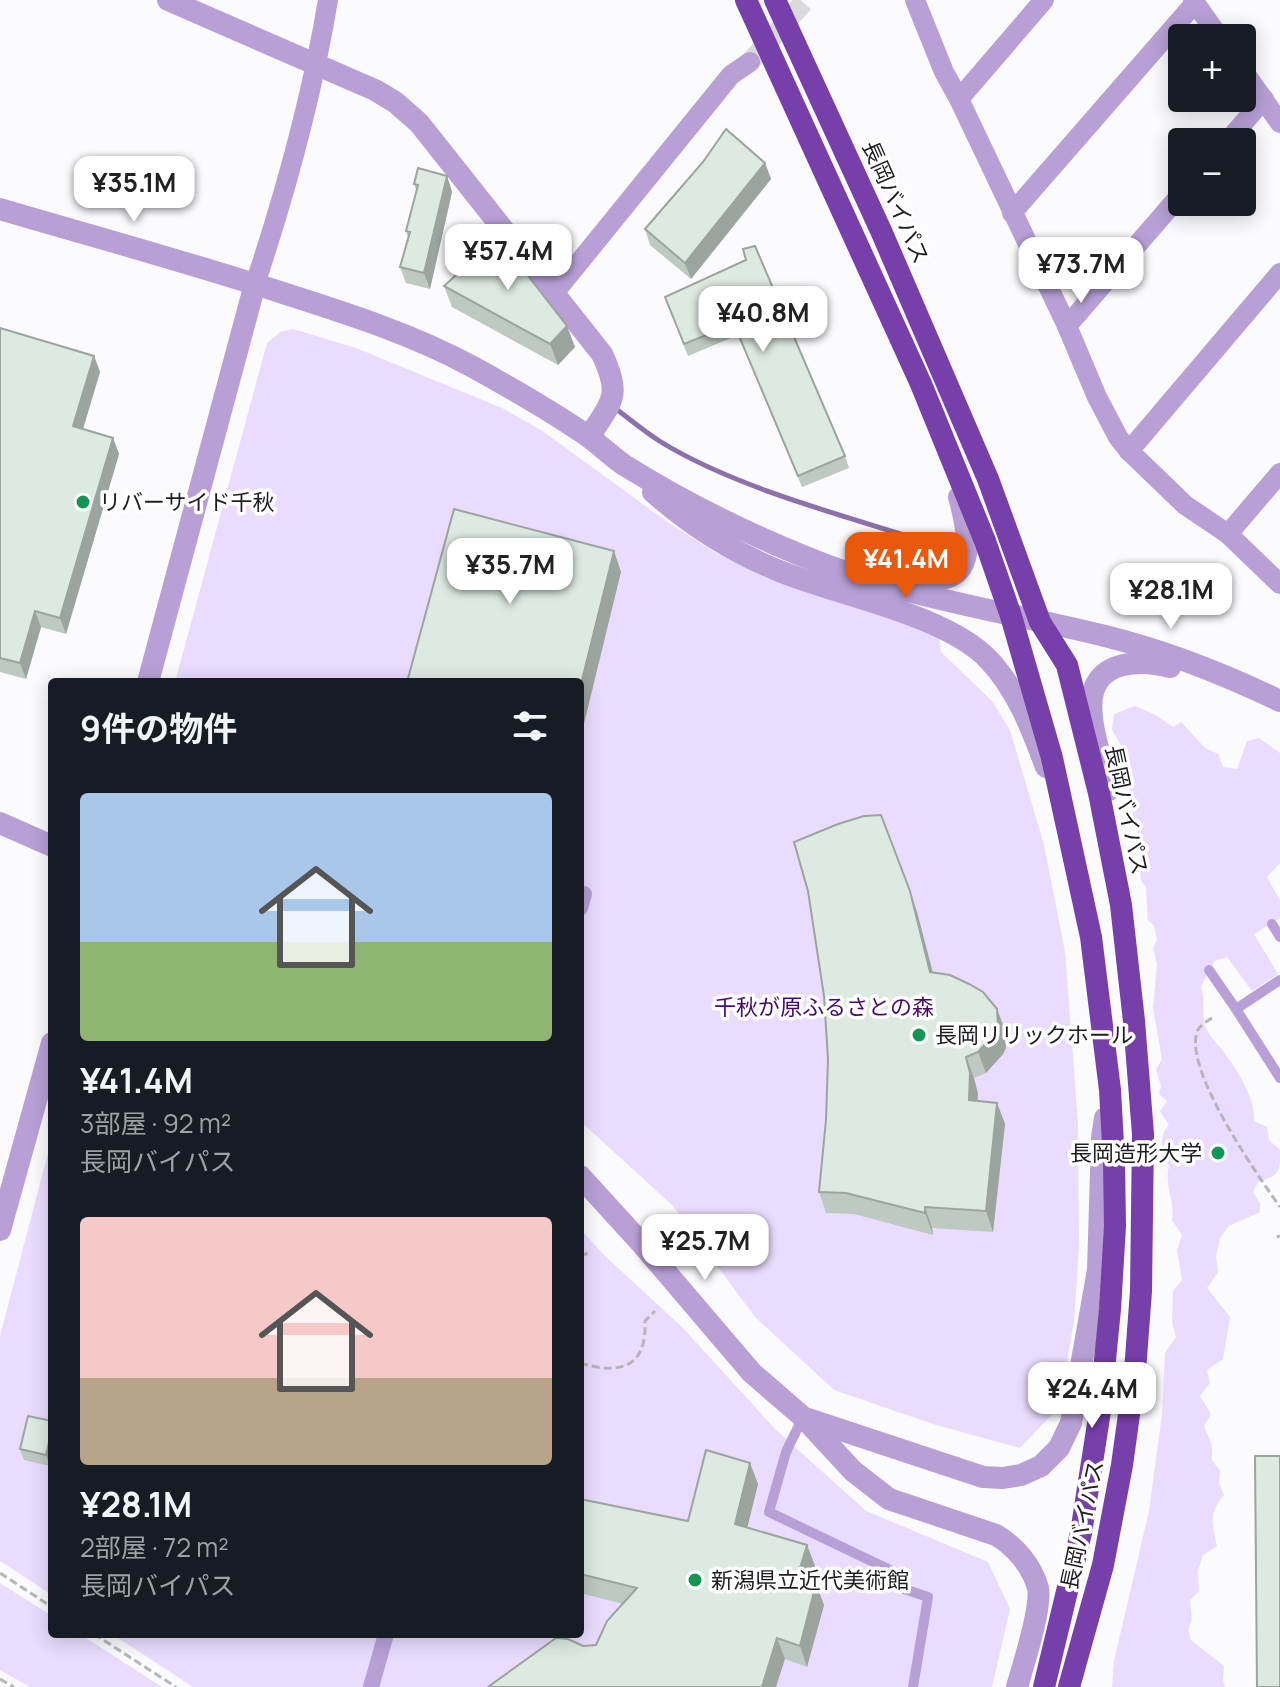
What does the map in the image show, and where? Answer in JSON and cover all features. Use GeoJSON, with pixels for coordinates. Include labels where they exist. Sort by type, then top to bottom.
{"type":"FeatureCollection","features":[{"type":"Feature","properties":{"kind":"highway","name":"長岡バイパス"},"geometry":{"type":"LineString","coordinates":[[746,0],[968,496],[1011,616],[1052,758],[1091,937],[1110,1090],[1115,1226],[1106,1364],[1081,1533],[1044,1687]]}},
{"type":"Feature","properties":{"kind":"highway","name":"長岡バイパス"},"geometry":{"type":"LineString","coordinates":[[775,0],[882,233],[988,479],[1040,622],[1067,665],[1099,793],[1121,905],[1143,1134],[1141,1291],[1135,1371],[1122,1465],[1103,1565],[1069,1687]]}},
{"type":"Feature","properties":{"kind":"street"},"geometry":{"type":"LineString","coordinates":[[168,0],[317,64],[395,102],[419,123],[602,354],[614,387],[611,402],[589,437]]}},
{"type":"Feature","properties":{"kind":"street"},"geometry":{"type":"LineString","coordinates":[[149,678],[317,64],[328,0]]}},
{"type":"Feature","properties":{"kind":"street"},"geometry":{"type":"LineString","coordinates":[[915,0],[944,72],[1118,437],[1185,505],[1228,534],[1280,584]]}},
{"type":"Feature","properties":{"kind":"street"},"geometry":{"type":"LineString","coordinates":[[959,99],[1044,0]]}},
{"type":"Feature","properties":{"kind":"street"},"geometry":{"type":"LineString","coordinates":[[1012,213],[1194,1],[1210,24]]}},
{"type":"Feature","properties":{"kind":"street"},"geometry":{"type":"LineString","coordinates":[[555,292],[731,75],[750,62]]}},
{"type":"Feature","properties":{"kind":"street"},"geometry":{"type":"LineString","coordinates":[[1256,88],[1280,123]]}},
{"type":"Feature","properties":{"kind":"street"},"geometry":{"type":"LineString","coordinates":[[1239,128],[1264,99]]}},
{"type":"Feature","properties":{"kind":"street"},"geometry":{"type":"LineString","coordinates":[[0,209],[255,284],[371,322],[437,350],[473,367],[589,437],[679,516],[776,570],[951,632],[989,659],[1012,688],[1064,813]]}},
{"type":"Feature","properties":{"kind":"street"},"geometry":{"type":"LineString","coordinates":[[1067,326],[1168,209]]}},
{"type":"Feature","properties":{"kind":"street"},"geometry":{"type":"LineString","coordinates":[[1129,451],[1280,273]]}},
{"type":"Feature","properties":{"kind":"street"},"geometry":{"type":"LineString","coordinates":[[679,497],[732,510],[835,553],[898,575],[920,580],[951,578],[962,568],[967,555],[968,537],[940,429]]}},
{"type":"Feature","properties":{"kind":"street"},"geometry":{"type":"LineString","coordinates":[[621,463],[679,497],[802,556],[854,576],[902,591],[1106,636],[1166,654],[1230,678],[1280,704]]}},
{"type":"Feature","properties":{"kind":"street"},"geometry":{"type":"LineString","coordinates":[[1228,534],[1280,473]]}},
{"type":"Feature","properties":{"kind":"street"},"geometry":{"type":"LineString","coordinates":[[1121,905],[1123,860],[1092,710],[1092,694],[1098,683],[1123,664],[1151,662],[1280,704]]}},
{"type":"Feature","properties":{"kind":"street"},"geometry":{"type":"LineString","coordinates":[[0,823],[48,844]]}},
{"type":"Feature","properties":{"kind":"street"},"geometry":{"type":"LineString","coordinates":[[0,1230],[48,1057]]}},
{"type":"Feature","properties":{"kind":"street"},"geometry":{"type":"LineString","coordinates":[[803,1417],[983,1477],[1021,1475],[1041,1466],[1059,1448],[1071,1423],[1098,1270],[1102,1138],[1110,1090]]}},
{"type":"Feature","properties":{"kind":"street"},"geometry":{"type":"LineString","coordinates":[[584,1180],[752,1373],[803,1417],[853,1471],[889,1499],[996,1535],[1010,1543],[1021,1555],[1039,1590],[1017,1687]]}},
{"type":"Feature","properties":{"kind":"street"},"geometry":{"type":"LineString","coordinates":[[371,1687],[385,1638]]}},
{"type":"Feature","properties":{"kind":"lane"},"geometry":{"type":"LineString","coordinates":[[1272,924],[1280,937]]}},
{"type":"Feature","properties":{"kind":"lane"},"geometry":{"type":"LineString","coordinates":[[1209,970],[1280,1078]]}},
{"type":"Feature","properties":{"kind":"lane"},"geometry":{"type":"LineString","coordinates":[[1236,1009],[1280,980]]}},
{"type":"Feature","properties":{"kind":"lane"},"geometry":{"type":"LineString","coordinates":[[803,1417],[786,1452],[769,1512],[890,1570],[904,1589],[928,1597],[913,1687]]}},
{"type":"Feature","properties":{"kind":"path"},"geometry":{"type":"LineString","coordinates":[[1212,1018],[1201,1025],[1196,1033],[1199,1060],[1217,1105],[1280,1207]]}},
{"type":"Feature","properties":{"kind":"path"},"geometry":{"type":"LineString","coordinates":[[584,1255],[591,1252]]}},
{"type":"Feature","properties":{"kind":"path"},"geometry":{"type":"LineString","coordinates":[[584,1364],[614,1370],[634,1360],[646,1340],[645,1321],[655,1311]]}},
{"type":"Feature","properties":{"kind":"path"},"geometry":{"type":"LineString","coordinates":[[0,1573],[48,1604]]}},
{"type":"Feature","properties":{"kind":"path"},"geometry":{"type":"LineString","coordinates":[[100,1638],[176,1687]]}},
{"type":"Feature","properties":{"kind":"path"},"geometry":{"type":"LineString","coordinates":[[0,1679],[14,1687]]}},
{"type":"Feature","properties":{"kind":"green space","name":"千秋が原ふるさとの森"},"geometry":{"type":"Polygon","coordinates":[[[293,329],[356,348],[502,408],[541,430],[669,523],[716,553],[782,582],[939,636],[941,652],[992,701],[1010,730],[1044,845],[1065,952],[1078,1124],[1079,1247],[1074,1321],[1059,1407],[1020,1448],[936,1425],[834,1390],[755,1317],[672,1205],[584,1125],[584,678],[176,678],[267,343],[280,332],[293,329]]]}},
{"type":"Feature","properties":{"kind":"green space"},"geometry":{"type":"Polygon","coordinates":[[[1135,706],[1173,727],[1181,722],[1205,748],[1218,754],[1223,767],[1237,769],[1247,741],[1259,738],[1280,753],[1280,863],[1267,877],[1280,901],[1280,918],[1254,934],[1278,974],[1252,991],[1227,957],[1215,961],[1201,986],[1207,1030],[1244,1084],[1252,1103],[1254,1121],[1267,1127],[1269,1140],[1280,1150],[1277,1172],[1258,1182],[1253,1192],[1260,1204],[1260,1212],[1229,1226],[1220,1238],[1216,1256],[1218,1272],[1207,1288],[1230,1317],[1223,1359],[1207,1370],[1210,1383],[1200,1396],[1211,1414],[1204,1426],[1212,1445],[1212,1460],[1220,1471],[1219,1483],[1224,1495],[1215,1508],[1213,1519],[1217,1546],[1203,1555],[1198,1571],[1199,1591],[1190,1600],[1192,1619],[1188,1630],[1191,1640],[1224,1666],[1225,1687],[1112,1687],[1114,1661],[1149,1511],[1162,1414],[1165,1353],[1176,1337],[1172,1323],[1173,1291],[1182,1280],[1177,1250],[1182,1235],[1172,1220],[1169,1166],[1161,1153],[1163,1133],[1169,1125],[1160,1111],[1167,1101],[1159,1094],[1161,1086],[1156,1070],[1162,1059],[1153,1008],[1157,964],[1153,948],[1157,940],[1154,925],[1148,921],[1146,888],[1141,880],[1143,854],[1131,812],[1127,775],[1130,761],[1112,730],[1114,714],[1135,706]]]}},
{"type":"Feature","properties":{"kind":"green space"},"geometry":{"type":"Polygon","coordinates":[[[48,1153],[48,1592],[0,1561],[0,1336],[48,1153]]]}},
{"type":"Feature","properties":{"kind":"green space"},"geometry":{"type":"Polygon","coordinates":[[[584,1233],[682,1327],[776,1430],[866,1511],[988,1562],[1010,1609],[992,1687],[193,1687],[118,1638],[584,1638],[584,1233]]]}},
{"type":"Feature","properties":{"kind":"green space"},"geometry":{"type":"Polygon","coordinates":[[[0,1583],[48,1613],[48,1638],[86,1638],[162,1687],[30,1687],[0,1670],[0,1583]]]}},
{"type":"Feature","properties":{"kind":"building"},"geometry":{"type":"Polygon","coordinates":[[[726,129],[765,163],[685,263],[645,229],[703,162],[726,129]]]}},
{"type":"Feature","properties":{"kind":"building"},"geometry":{"type":"Polygon","coordinates":[[[418,168],[447,176],[424,273],[400,267],[410,232],[406,231],[418,185],[414,184],[418,168]]]}},
{"type":"Feature","properties":{"kind":"building"},"geometry":{"type":"Polygon","coordinates":[[[498,237],[567,326],[550,344],[444,286],[498,237]]]}},
{"type":"Feature","properties":{"kind":"building"},"geometry":{"type":"Polygon","coordinates":[[[755,246],[845,456],[798,476],[734,324],[684,344],[665,297],[746,260],[743,249],[755,246]]]}},
{"type":"Feature","properties":{"kind":"building"},"geometry":{"type":"Polygon","coordinates":[[[0,328],[94,356],[73,426],[113,438],[60,618],[35,611],[20,663],[0,658],[0,328]]]}},
{"type":"Feature","properties":{"kind":"building"},"geometry":{"type":"Polygon","coordinates":[[[454,509],[614,551],[582,678],[408,678],[454,509]]]}},
{"type":"Feature","properties":{"kind":"building","name":"長岡リリックホール"},"geometry":{"type":"Polygon","coordinates":[[[881,815],[910,891],[930,972],[950,975],[969,984],[983,992],[997,1009],[998,1026],[995,1033],[978,1052],[966,1057],[970,1073],[969,1100],[997,1103],[986,1211],[925,1207],[925,1213],[846,1193],[819,1192],[828,1059],[824,996],[808,891],[794,842],[838,824],[864,816],[881,815]]]}},
{"type":"Feature","properties":{"kind":"building"},"geometry":{"type":"Polygon","coordinates":[[[28,1416],[48,1420],[46,1455],[20,1449],[28,1416]]]}},
{"type":"Feature","properties":{"kind":"building","name":"新潟県立近代美術館"},"geometry":{"type":"Polygon","coordinates":[[[706,1450],[750,1463],[735,1524],[807,1545],[797,1578],[816,1584],[800,1646],[777,1638],[762,1687],[488,1687],[556,1638],[568,1639],[583,1646],[596,1645],[607,1621],[637,1588],[584,1575],[584,1500],[688,1521],[706,1450]]]}},
{"type":"Feature","properties":{"kind":"building"},"geometry":{"type":"Polygon","coordinates":[[[1255,1456],[1280,1456],[1280,1687],[1257,1687],[1255,1456]]]}},
{"type":"Feature","properties":{"kind":"waterway"},"geometry":{"type":"LineString","coordinates":[[616,409],[661,442],[723,473],[792,500],[930,543]]}},
{"type":"Feature","properties":{"kind":"tunnel"},"geometry":{"type":"LineString","coordinates":[[750,62],[806,0]]}},
{"type":"Feature","properties":{"kind":"place","name":"リバーサイド千秋"},"geometry":{"type":"Point","coordinates":[83,502]}},
{"type":"Feature","properties":{"kind":"place","name":"長岡リリックホール"},"geometry":{"type":"Point","coordinates":[919,1035]}},
{"type":"Feature","properties":{"kind":"place","name":"長岡造形大学"},"geometry":{"type":"Point","coordinates":[1218,1153]}},
{"type":"Feature","properties":{"kind":"place","name":"新潟県立近代美術館"},"geometry":{"type":"Point","coordinates":[695,1580]}}]}
